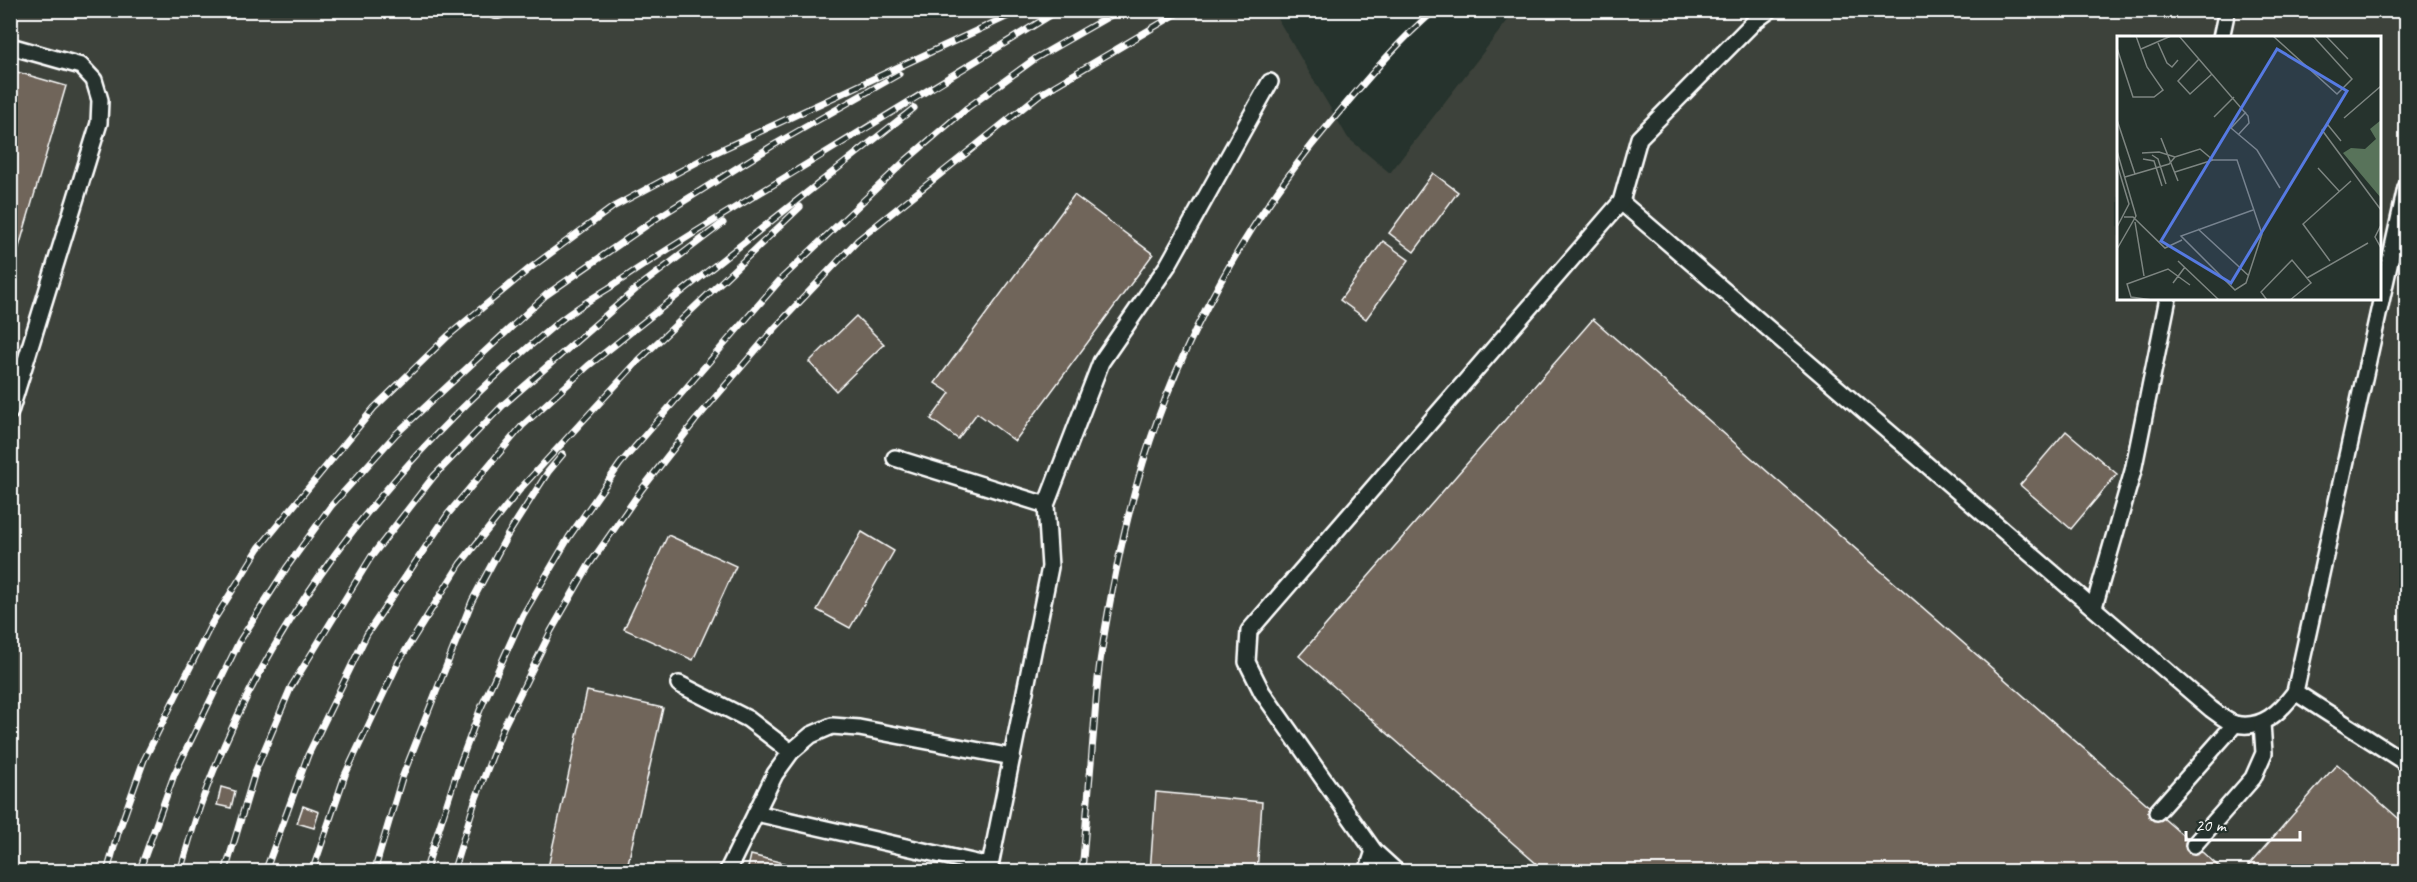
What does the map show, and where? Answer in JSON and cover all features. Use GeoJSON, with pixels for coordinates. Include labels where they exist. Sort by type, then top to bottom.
{"type":"FeatureCollection","features":[{"type":"Feature","properties":{"kind":"lane"},"geometry":{"type":"LineString","coordinates":[[1397,872],[1374,851],[1262,692],[1247,662],[1249,631],[1621,202],[1639,138],[1755,21],[1770,10]]}},
{"type":"Feature","properties":{"kind":"lane"},"geometry":{"type":"LineString","coordinates":[[2221,36],[2227,10]]}},
{"type":"Feature","properties":{"kind":"lane"},"geometry":{"type":"LineString","coordinates":[[10,46],[81,66],[94,80],[100,100],[99,123],[10,412]]}},
{"type":"Feature","properties":{"kind":"lane"},"geometry":{"type":"LineString","coordinates":[[756,813],[990,866],[1050,567],[1046,505],[1101,362],[1168,265],[1270,82]]}},
{"type":"Feature","properties":{"kind":"lane"},"geometry":{"type":"LineString","coordinates":[[1621,202],[2211,710],[2235,724],[2262,723],[2280,711],[2295,692],[2406,188]]}},
{"type":"Feature","properties":{"kind":"lane"},"geometry":{"type":"LineString","coordinates":[[2094,607],[2133,471],[2168,300]]}},
{"type":"Feature","properties":{"kind":"lane"},"geometry":{"type":"LineString","coordinates":[[895,458],[1046,505]]}},
{"type":"Feature","properties":{"kind":"lane"},"geometry":{"type":"LineString","coordinates":[[679,684],[748,719],[791,752]]}},
{"type":"Feature","properties":{"kind":"lane"},"geometry":{"type":"LineString","coordinates":[[2295,692],[2406,762]]}},
{"type":"Feature","properties":{"kind":"lane"},"geometry":{"type":"LineString","coordinates":[[2194,845],[2253,778],[2264,753],[2262,723]]}},
{"type":"Feature","properties":{"kind":"lane"},"geometry":{"type":"LineString","coordinates":[[2157,812],[2235,724]]}},
{"type":"Feature","properties":{"kind":"lane"},"geometry":{"type":"LineString","coordinates":[[728,872],[775,774],[791,752],[810,735],[832,726],[859,728],[1012,757]]}},
{"type":"Feature","properties":{"kind":"lane"},"geometry":{"type":"LineString","coordinates":[[1367,872],[1374,851]]}},
{"type":"Feature","properties":{"kind":"shaded area"},"geometry":{"type":"Polygon","coordinates":[[[10,11],[1273,11],[1348,138],[1390,173],[1515,11],[2406,11],[2406,871],[11,871],[10,11]]]}},
{"type":"Feature","properties":{"kind":"building"},"geometry":{"type":"Polygon","coordinates":[[[10,70],[66,86],[10,278],[10,70]]]}},
{"type":"Feature","properties":{"kind":"building"},"geometry":{"type":"Polygon","coordinates":[[[1433,173],[1458,192],[1414,252],[1389,233],[1433,173]]]}},
{"type":"Feature","properties":{"kind":"building"},"geometry":{"type":"Polygon","coordinates":[[[1074,195],[1153,254],[1015,441],[977,413],[958,439],[931,419],[950,393],[935,383],[1074,195]]]}},
{"type":"Feature","properties":{"kind":"building"},"geometry":{"type":"Polygon","coordinates":[[[1383,241],[1409,260],[1366,319],[1340,300],[1383,241]]]}},
{"type":"Feature","properties":{"kind":"building"},"geometry":{"type":"Polygon","coordinates":[[[856,316],[884,344],[836,391],[809,362],[856,316]]]}},
{"type":"Feature","properties":{"kind":"building"},"geometry":{"type":"Polygon","coordinates":[[[1593,319],[2225,872],[1546,872],[1299,656],[1593,319]]]}},
{"type":"Feature","properties":{"kind":"building"},"geometry":{"type":"Polygon","coordinates":[[[2066,431],[2117,474],[2071,529],[2020,485],[2066,431]]]}},
{"type":"Feature","properties":{"kind":"building"},"geometry":{"type":"Polygon","coordinates":[[[862,532],[894,551],[850,628],[817,610],[862,532]]]}},
{"type":"Feature","properties":{"kind":"building"},"geometry":{"type":"Polygon","coordinates":[[[668,535],[736,566],[693,660],[624,629],[668,535]]]}},
{"type":"Feature","properties":{"kind":"building"},"geometry":{"type":"Polygon","coordinates":[[[587,691],[663,708],[626,872],[547,872],[587,691]]]}},
{"type":"Feature","properties":{"kind":"building"},"geometry":{"type":"Polygon","coordinates":[[[2337,764],[2406,825],[2406,872],[2243,872],[2337,764]]]}},
{"type":"Feature","properties":{"kind":"building"},"geometry":{"type":"Polygon","coordinates":[[[221,787],[235,791],[231,808],[217,805],[221,787]]]}},
{"type":"Feature","properties":{"kind":"building"},"geometry":{"type":"Polygon","coordinates":[[[1156,792],[1262,802],[1257,872],[1150,872],[1156,792]]]}},
{"type":"Feature","properties":{"kind":"building"},"geometry":{"type":"Polygon","coordinates":[[[303,806],[319,812],[314,828],[297,823],[303,806]]]}},
{"type":"Feature","properties":{"kind":"building"},"geometry":{"type":"Polygon","coordinates":[[[751,855],[821,872],[747,872],[751,855]]]}},
{"type":"Feature","properties":{"kind":"railway"},"geometry":{"type":"LineString","coordinates":[[107,872],[144,760],[212,623],[259,548],[374,408],[448,336],[529,269],[613,207],[714,153],[1021,10]]}},
{"type":"Feature","properties":{"kind":"railway"},"geometry":{"type":"LineString","coordinates":[[180,872],[205,793],[234,724],[268,658],[306,595],[349,535],[396,478],[500,372],[582,305],[710,223],[1059,10]]}},
{"type":"Feature","properties":{"kind":"railway"},"geometry":{"type":"LineString","coordinates":[[425,872],[459,766],[480,710],[523,615],[569,537],[620,464],[781,279],[904,162],[967,108],[1036,58],[1120,10]]}},
{"type":"Feature","properties":{"kind":"railway"},"geometry":{"type":"LineString","coordinates":[[453,872],[475,801],[503,728],[551,631],[589,565],[642,489],[695,421],[774,329],[858,240],[1039,95],[1183,10]]}},
{"type":"Feature","properties":{"kind":"railway"},"geometry":{"type":"LineString","coordinates":[[1082,872],[1098,673],[1114,582],[1143,463],[1177,371],[1220,283],[1271,200],[1367,79],[1435,10]]}},
{"type":"Feature","properties":{"kind":"railway"},"geometry":{"type":"LineString","coordinates":[[139,872],[174,775],[239,642],[287,567],[331,506],[396,434],[546,295],[657,218],[772,146],[899,74]]}},
{"type":"Feature","properties":{"kind":"railway"},"geometry":{"type":"LineString","coordinates":[[265,872],[308,755],[367,634],[448,514],[522,426],[588,366],[914,108]]}},
{"type":"Feature","properties":{"kind":"railway"},"geometry":{"type":"LineString","coordinates":[[312,872],[345,775],[399,661],[460,564],[521,488],[639,360],[800,207]]}},
{"type":"Feature","properties":{"kind":"railway"},"geometry":{"type":"LineString","coordinates":[[225,872],[255,772],[291,687],[371,557],[434,476],[503,405],[636,289],[723,223]]}},
{"type":"Feature","properties":{"kind":"railway"},"geometry":{"type":"LineString","coordinates":[[374,872],[402,778],[472,601],[507,536],[548,472],[563,454]]}}]}
